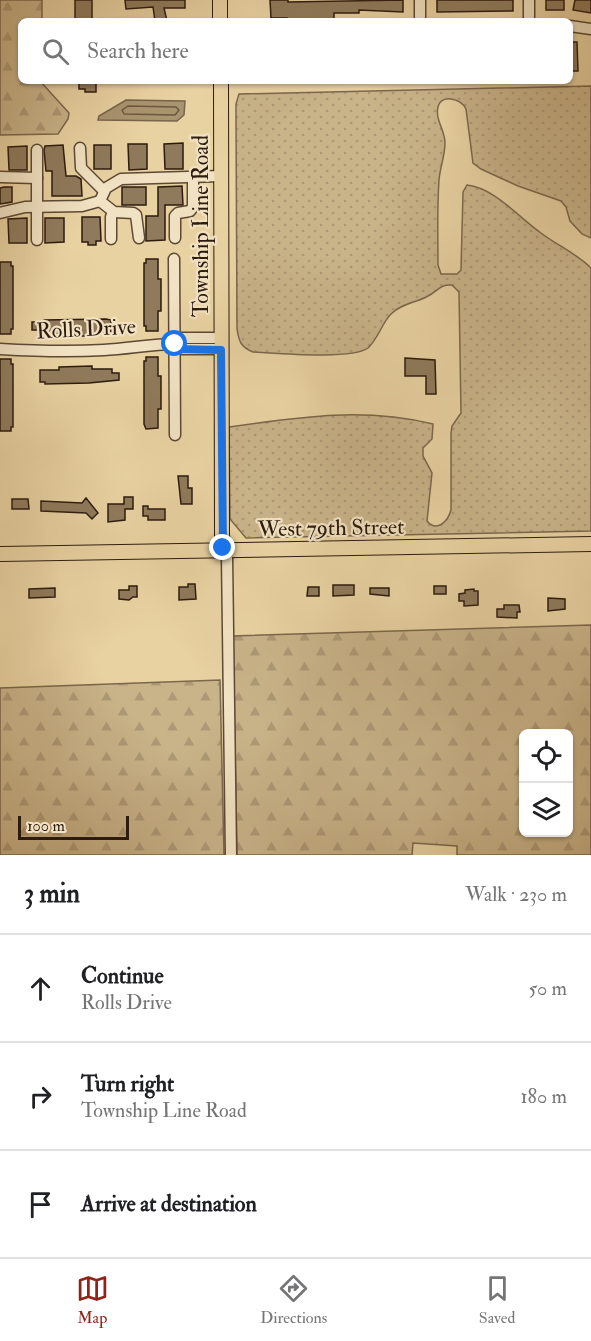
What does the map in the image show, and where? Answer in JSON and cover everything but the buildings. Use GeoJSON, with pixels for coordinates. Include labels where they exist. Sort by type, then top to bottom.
{"type":"FeatureCollection","features":[{"type":"Feature","properties":{"kind":"main road"},"geometry":{"type":"LineString","coordinates":[[220,0],[220,18]]}},
{"type":"Feature","properties":{"kind":"main road","name":"Township Line Road"},"geometry":{"type":"LineString","coordinates":[[220,84],[222,544],[224,550]]}},
{"type":"Feature","properties":{"kind":"main road","name":"West 79th Street"},"geometry":{"type":"LineString","coordinates":[[0,554],[591,544]]}},
{"type":"Feature","properties":{"kind":"street"},"geometry":{"type":"LineString","coordinates":[[420,0],[420,18]]}},
{"type":"Feature","properties":{"kind":"street"},"geometry":{"type":"LineString","coordinates":[[529,0],[529,18]]}},
{"type":"Feature","properties":{"kind":"street"},"geometry":{"type":"LineString","coordinates":[[573,26],[591,29]]}},
{"type":"Feature","properties":{"kind":"street"},"geometry":{"type":"LineString","coordinates":[[80,148],[81,168],[113,212],[111,239]]}},
{"type":"Feature","properties":{"kind":"street"},"geometry":{"type":"LineString","coordinates":[[37,150],[37,240]]}},
{"type":"Feature","properties":{"kind":"street"},"geometry":{"type":"LineString","coordinates":[[0,213],[25,207],[82,206],[102,196],[112,182],[121,178],[221,176]]}},
{"type":"Feature","properties":{"kind":"street"},"geometry":{"type":"LineString","coordinates":[[0,177],[37,178]]}},
{"type":"Feature","properties":{"kind":"street"},"geometry":{"type":"LineString","coordinates":[[175,238],[175,216],[193,209],[193,177]]}},
{"type":"Feature","properties":{"kind":"street"},"geometry":{"type":"LineString","coordinates":[[113,212],[136,215],[139,238]]}},
{"type":"Feature","properties":{"kind":"street"},"geometry":{"type":"LineString","coordinates":[[174,259],[175,435]]}},
{"type":"Feature","properties":{"kind":"street","name":"Rolls Drive"},"geometry":{"type":"LineString","coordinates":[[0,349],[106,350],[152,344],[221,344]]}},
{"type":"Feature","properties":{"kind":"street"},"geometry":{"type":"LineString","coordinates":[[224,550],[227,556],[231,855]]}},
{"type":"Feature","properties":{"kind":"green space"},"geometry":{"type":"Polygon","coordinates":[[[0,0],[42,0],[42,18],[18,18],[18,84],[43,84],[69,113],[68,119],[58,134],[0,135],[0,0]]]}},
{"type":"Feature","properties":{"kind":"green space"},"geometry":{"type":"Polygon","coordinates":[[[591,86],[591,238],[582,234],[570,221],[566,207],[561,201],[518,186],[473,163],[466,109],[460,102],[451,99],[443,100],[437,112],[445,143],[438,201],[438,265],[441,274],[457,274],[461,270],[463,192],[467,185],[477,187],[497,197],[541,233],[591,268],[591,531],[246,538],[230,519],[229,427],[331,415],[381,416],[433,424],[432,439],[423,448],[423,456],[432,473],[427,521],[438,526],[445,521],[451,510],[451,433],[452,426],[461,413],[459,292],[452,285],[442,287],[395,310],[368,348],[359,352],[313,355],[253,352],[241,343],[237,329],[236,104],[239,94],[591,86]]]}},
{"type":"Feature","properties":{"kind":"green space"},"geometry":{"type":"Polygon","coordinates":[[[591,625],[591,855],[457,855],[457,846],[413,843],[412,855],[237,855],[233,636],[591,625]]]}},
{"type":"Feature","properties":{"kind":"green space"},"geometry":{"type":"Polygon","coordinates":[[[220,680],[224,855],[0,855],[0,688],[220,680]]]}},
{"type":"Feature","properties":{"kind":"water"},"geometry":{"type":"Polygon","coordinates":[[[126,100],[185,101],[184,115],[177,121],[98,120],[99,116],[126,100]]]}},
{"type":"Feature","properties":{"kind":"route"},"geometry":{"type":"LineString","coordinates":[[175,344],[175,349],[221,350],[223,548]]}}]}
